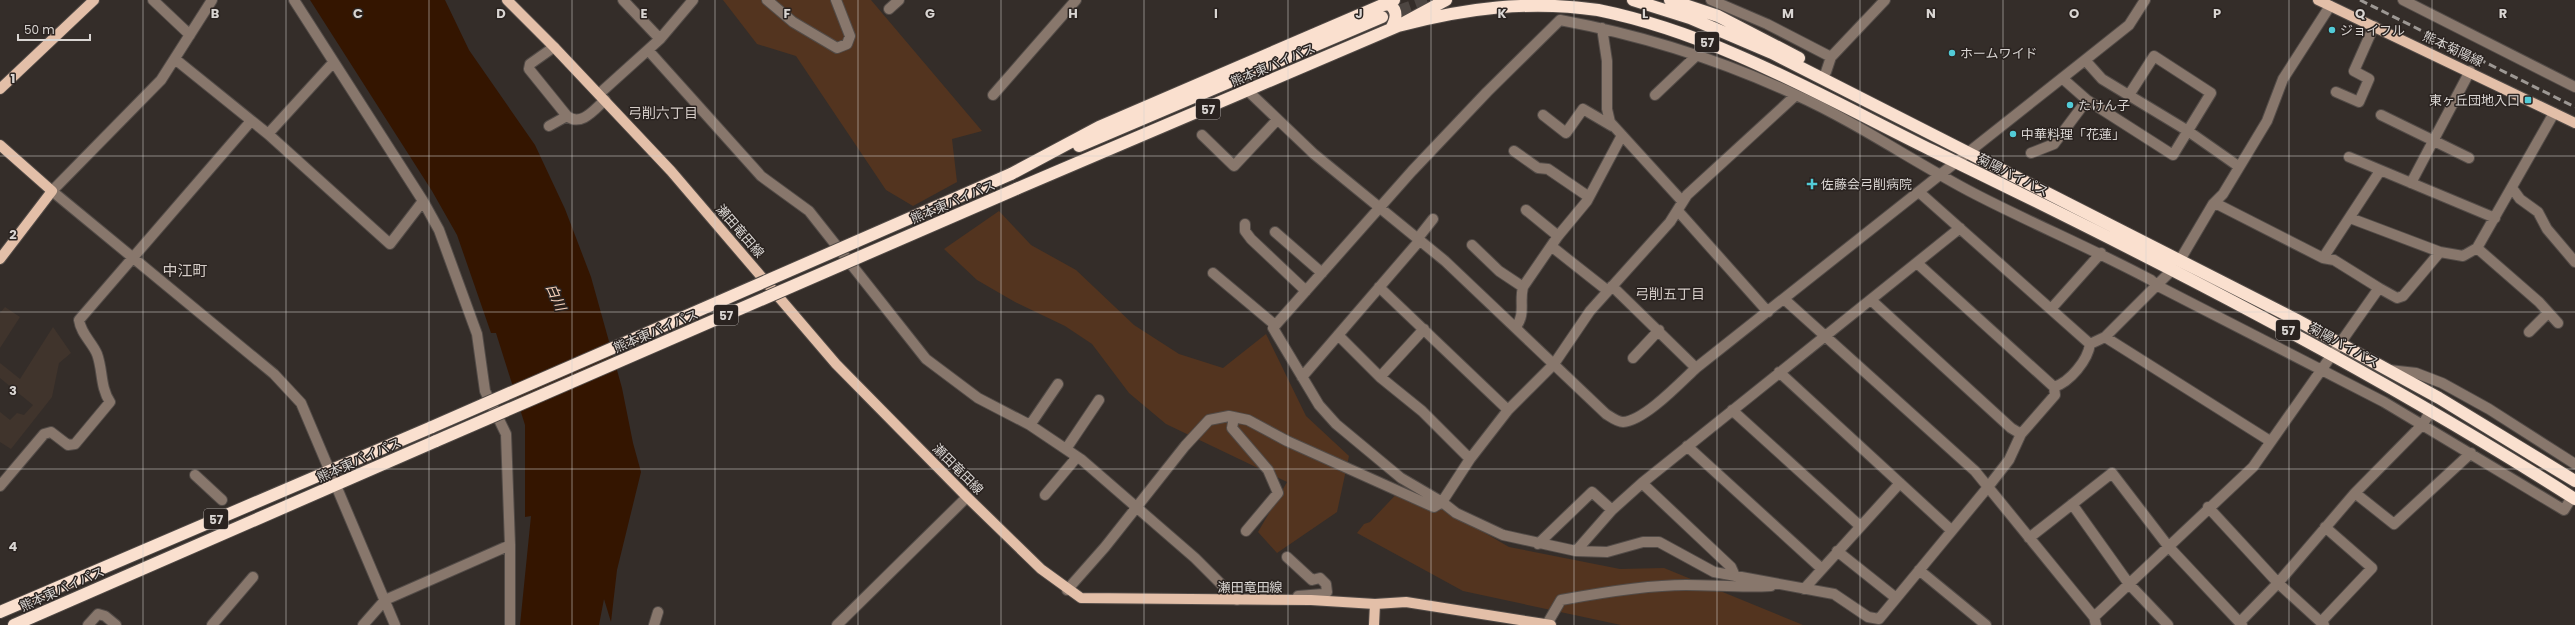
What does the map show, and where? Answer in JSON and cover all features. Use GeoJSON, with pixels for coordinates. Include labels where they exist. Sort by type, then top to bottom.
{"type":"FeatureCollection","features":[{"type":"Feature","properties":{"kind":"highway","name":"熊本東バイパス"},"geometry":{"type":"LineString","coordinates":[[0,612],[432,427],[1011,174],[1099,127],[1383,11],[1394,0]]}},
{"type":"Feature","properties":{"kind":"highway"},"geometry":{"type":"LineString","coordinates":[[1395,28],[1446,0]]}},
{"type":"Feature","properties":{"kind":"highway"},"geometry":{"type":"LineString","coordinates":[[1479,0],[1495,6]]}},
{"type":"Feature","properties":{"kind":"highway","name":"菊陽バイパス"},"geometry":{"type":"LineString","coordinates":[[1633,0],[1663,8],[1740,39],[1903,120],[2341,344],[2481,422],[2575,481]]}},
{"type":"Feature","properties":{"kind":"highway"},"geometry":{"type":"LineString","coordinates":[[1670,0],[1718,16],[1826,72],[1903,120]]}},
{"type":"Feature","properties":{"kind":"highway","name":"菊陽バイパス"},"geometry":{"type":"LineString","coordinates":[[1395,28],[1452,13],[1530,2],[1596,10],[1681,32],[1731,52],[1958,163],[2334,356],[2431,410],[2574,498]]}},
{"type":"Feature","properties":{"kind":"highway"},"geometry":{"type":"LineString","coordinates":[[1383,11],[1389,4],[1393,7],[1396,14],[1395,28]]}},
{"type":"Feature","properties":{"kind":"highway","name":"熊本東バイパス"},"geometry":{"type":"LineString","coordinates":[[14,625],[192,546],[338,486],[436,441],[1016,189],[1395,28]]}},
{"type":"Feature","properties":{"kind":"main road"},"geometry":{"type":"LineString","coordinates":[[0,89],[94,0]]}},
{"type":"Feature","properties":{"kind":"main road","name":"瀬田竜田線"},"geometry":{"type":"LineString","coordinates":[[507,0],[602,97],[671,171],[836,364],[967,498],[1041,569],[1066,590],[1081,598],[1311,600],[1375,604],[1406,602],[1549,624]]}},
{"type":"Feature","properties":{"kind":"main road","name":"熊本菊陽線"},"geometry":{"type":"LineString","coordinates":[[2318,0],[2470,71],[2575,123]]}},
{"type":"Feature","properties":{"kind":"main road"},"geometry":{"type":"LineString","coordinates":[[0,145],[52,191],[0,260]]}},
{"type":"Feature","properties":{"kind":"main road"},"geometry":{"type":"LineString","coordinates":[[1374,625],[1375,604]]}},
{"type":"Feature","properties":{"kind":"street"},"geometry":{"type":"LineString","coordinates":[[153,0],[190,35]]}},
{"type":"Feature","properties":{"kind":"street"},"geometry":{"type":"LineString","coordinates":[[212,0],[161,80],[52,191],[131,258],[274,374],[301,403],[338,486],[395,625]]}},
{"type":"Feature","properties":{"kind":"street"},"geometry":{"type":"LineString","coordinates":[[294,0],[423,201],[439,230],[477,334],[485,390],[506,434],[510,545],[510,625]]}},
{"type":"Feature","properties":{"kind":"street"},"geometry":{"type":"LineString","coordinates":[[623,0],[660,39]]}},
{"type":"Feature","properties":{"kind":"street"},"geometry":{"type":"LineString","coordinates":[[554,47],[530,64],[528,69],[567,116],[574,120],[580,120],[660,39],[693,0]]}},
{"type":"Feature","properties":{"kind":"street"},"geometry":{"type":"LineString","coordinates":[[767,0],[793,22],[837,48],[847,44],[850,36],[836,0]]}},
{"type":"Feature","properties":{"kind":"street"},"geometry":{"type":"LineString","coordinates":[[890,9],[899,0]]}},
{"type":"Feature","properties":{"kind":"street"},"geometry":{"type":"LineString","coordinates":[[994,94],[1076,0]]}},
{"type":"Feature","properties":{"kind":"street"},"geometry":{"type":"LineString","coordinates":[[1711,0],[1767,24],[1831,57]]}},
{"type":"Feature","properties":{"kind":"street"},"geometry":{"type":"LineString","coordinates":[[1826,72],[1831,57],[1885,0]]}},
{"type":"Feature","properties":{"kind":"street"},"geometry":{"type":"LineString","coordinates":[[1248,91],[1277,120],[1380,209],[1419,239],[1516,327],[1606,414],[1622,422],[1631,420],[1645,412],[1696,368],[1919,192],[1943,175],[2086,60],[2129,25],[2145,0]]}},
{"type":"Feature","properties":{"kind":"street"},"geometry":{"type":"LineString","coordinates":[[2403,0],[2575,87]]}},
{"type":"Feature","properties":{"kind":"street"},"geometry":{"type":"LineString","coordinates":[[2090,344],[2105,337],[2158,286],[2179,261],[2215,203],[2223,194],[2238,166],[2267,121],[2283,79],[2330,6]]}},
{"type":"Feature","properties":{"kind":"street"},"geometry":{"type":"LineString","coordinates":[[1917,263],[2054,387],[2054,395],[2021,434],[2009,460],[1988,487],[1879,619],[1868,617],[1834,594],[1714,572],[1660,542],[1643,542],[1607,552],[1576,551],[1538,544],[1503,535],[1456,513],[1442,502],[1401,478],[1336,424],[1318,405],[1273,328],[1487,92],[1560,20],[1631,34],[1696,56],[1796,95],[1975,194],[2101,253],[2151,280],[2158,286],[2322,369],[2423,424],[2564,510],[2574,498]]}},
{"type":"Feature","properties":{"kind":"street"},"geometry":{"type":"LineString","coordinates":[[2336,92],[2359,102],[2369,79],[2354,71],[2374,26]]}},
{"type":"Feature","properties":{"kind":"street"},"geometry":{"type":"LineString","coordinates":[[1602,28],[1607,61],[1607,109],[1612,126]]}},
{"type":"Feature","properties":{"kind":"street"},"geometry":{"type":"LineString","coordinates":[[648,50],[761,176],[809,211],[926,359],[978,398],[1030,425],[1077,457],[1195,558],[1236,599]]}},
{"type":"Feature","properties":{"kind":"street"},"geometry":{"type":"LineString","coordinates":[[1655,94],[1696,56]]}},
{"type":"Feature","properties":{"kind":"street"},"geometry":{"type":"LineString","coordinates":[[2062,78],[2087,100],[2173,155],[2211,93],[2154,56],[2129,96]]}},
{"type":"Feature","properties":{"kind":"street"},"geometry":{"type":"LineString","coordinates":[[175,59],[268,134],[390,244],[423,201]]}},
{"type":"Feature","properties":{"kind":"street"},"geometry":{"type":"LineString","coordinates":[[2086,60],[2102,79],[2188,131],[2238,166]]}},
{"type":"Feature","properties":{"kind":"street"},"geometry":{"type":"LineString","coordinates":[[268,134],[330,66]]}},
{"type":"Feature","properties":{"kind":"street"},"geometry":{"type":"LineString","coordinates":[[2411,183],[2470,71]]}},
{"type":"Feature","properties":{"kind":"street"},"geometry":{"type":"LineString","coordinates":[[1066,590],[1138,508],[1185,446],[1209,420],[1229,416],[1248,420],[1287,440],[1434,507],[1442,502],[1470,459],[1508,410],[1554,364],[1590,311],[1662,233],[1695,186],[1796,95]]}},
{"type":"Feature","properties":{"kind":"street"},"geometry":{"type":"LineString","coordinates":[[2031,153],[2054,144],[2087,100]]}},
{"type":"Feature","properties":{"kind":"street"},"geometry":{"type":"LineString","coordinates":[[1543,115],[1566,133],[1584,109],[1612,126],[1768,312]]}},
{"type":"Feature","properties":{"kind":"street"},"geometry":{"type":"LineString","coordinates":[[2350,218],[2440,252],[2463,256],[2477,248],[2554,113]]}},
{"type":"Feature","properties":{"kind":"street"},"geometry":{"type":"LineString","coordinates":[[2381,115],[2469,158]]}},
{"type":"Feature","properties":{"kind":"street"},"geometry":{"type":"LineString","coordinates":[[549,126],[567,116]]}},
{"type":"Feature","properties":{"kind":"street"},"geometry":{"type":"LineString","coordinates":[[1202,135],[1234,166],[1277,120]]}},
{"type":"Feature","properties":{"kind":"street"},"geometry":{"type":"LineString","coordinates":[[0,486],[44,434],[51,432],[68,445],[76,444],[110,402],[103,392],[97,354],[80,328],[78,320],[250,121]]}},
{"type":"Feature","properties":{"kind":"street"},"geometry":{"type":"LineString","coordinates":[[1516,327],[1522,316],[1521,295],[1523,287],[1558,236],[1589,196],[1622,137]]}},
{"type":"Feature","properties":{"kind":"street"},"geometry":{"type":"LineString","coordinates":[[1514,151],[1538,168],[1548,169],[1589,196]]}},
{"type":"Feature","properties":{"kind":"street"},"geometry":{"type":"LineString","coordinates":[[2348,157],[2494,218]]}},
{"type":"Feature","properties":{"kind":"street"},"geometry":{"type":"LineString","coordinates":[[2323,258],[2380,171]]}},
{"type":"Feature","properties":{"kind":"street"},"geometry":{"type":"LineString","coordinates":[[2512,188],[2520,199],[2538,212],[2547,229],[2575,262]]}},
{"type":"Feature","properties":{"kind":"street"},"geometry":{"type":"LineString","coordinates":[[1919,192],[2090,344]]}},
{"type":"Feature","properties":{"kind":"street"},"geometry":{"type":"LineString","coordinates":[[2215,203],[2323,258],[2334,260],[2397,298],[2403,296],[2440,252]]}},
{"type":"Feature","properties":{"kind":"street"},"geometry":{"type":"LineString","coordinates":[[1526,210],[1558,236]]}},
{"type":"Feature","properties":{"kind":"street"},"geometry":{"type":"LineString","coordinates":[[1302,377],[1419,239],[1433,219]]}},
{"type":"Feature","properties":{"kind":"street"},"geometry":{"type":"LineString","coordinates":[[1245,224],[1245,231],[1251,239],[1306,290]]}},
{"type":"Feature","properties":{"kind":"street"},"geometry":{"type":"LineString","coordinates":[[1576,551],[1612,510],[1642,483],[1779,372],[1825,338],[1960,228]]}},
{"type":"Feature","properties":{"kind":"street"},"geometry":{"type":"LineString","coordinates":[[1275,232],[1322,273]]}},
{"type":"Feature","properties":{"kind":"street"},"geometry":{"type":"LineString","coordinates":[[1472,245],[1499,271],[1523,287]]}},
{"type":"Feature","properties":{"kind":"street"},"geometry":{"type":"LineString","coordinates":[[1551,246],[1610,288],[1659,330],[1696,368]]}},
{"type":"Feature","properties":{"kind":"street"},"geometry":{"type":"LineString","coordinates":[[2477,248],[2539,302],[2558,323]]}},
{"type":"Feature","properties":{"kind":"street"},"geometry":{"type":"LineString","coordinates":[[2051,309],[2101,253]]}},
{"type":"Feature","properties":{"kind":"street"},"geometry":{"type":"LineString","coordinates":[[1213,273],[1275,325]]}},
{"type":"Feature","properties":{"kind":"street"},"geometry":{"type":"LineString","coordinates":[[1379,287],[1508,410]]}},
{"type":"Feature","properties":{"kind":"street"},"geometry":{"type":"LineString","coordinates":[[1784,300],[1975,471],[2095,621],[2129,584],[2208,507],[2253,467],[2270,441],[2298,406],[2322,369],[2334,356],[2379,288]]}},
{"type":"Feature","properties":{"kind":"street"},"geometry":{"type":"LineString","coordinates":[[1871,300],[2010,428],[2021,434]]}},
{"type":"Feature","properties":{"kind":"street"},"geometry":{"type":"LineString","coordinates":[[2529,332],[2548,313]]}},
{"type":"Feature","properties":{"kind":"street"},"geometry":{"type":"LineString","coordinates":[[1380,377],[1424,329]]}},
{"type":"Feature","properties":{"kind":"street"},"geometry":{"type":"LineString","coordinates":[[1633,358],[1659,330]]}},
{"type":"Feature","properties":{"kind":"street"},"geometry":{"type":"LineString","coordinates":[[1338,335],[1380,377],[1422,411],[1470,459]]}},
{"type":"Feature","properties":{"kind":"street"},"geometry":{"type":"LineString","coordinates":[[2105,337],[2270,441]]}},
{"type":"Feature","properties":{"kind":"street"},"geometry":{"type":"LineString","coordinates":[[2054,387],[2063,385],[2089,354],[2090,344]]}},
{"type":"Feature","properties":{"kind":"street"},"geometry":{"type":"LineString","coordinates":[[2389,370],[2430,377],[2489,409],[2575,464]]}},
{"type":"Feature","properties":{"kind":"street"},"geometry":{"type":"LineString","coordinates":[[1779,372],[1951,530]]}},
{"type":"Feature","properties":{"kind":"street"},"geometry":{"type":"LineString","coordinates":[[1030,425],[1058,384]]}},
{"type":"Feature","properties":{"kind":"street"},"geometry":{"type":"LineString","coordinates":[[1066,449],[1099,400]]}},
{"type":"Feature","properties":{"kind":"street"},"geometry":{"type":"LineString","coordinates":[[2481,422],[2489,409]]}},
{"type":"Feature","properties":{"kind":"street"},"geometry":{"type":"LineString","coordinates":[[1732,410],[1860,526]]}},
{"type":"Feature","properties":{"kind":"street"},"geometry":{"type":"LineString","coordinates":[[2029,538],[2112,473],[2168,546],[2241,624],[2355,494],[2423,424],[2431,410]]}},
{"type":"Feature","properties":{"kind":"street"},"geometry":{"type":"LineString","coordinates":[[1234,417],[1232,428],[1268,470],[1278,493],[1246,531]]}},
{"type":"Feature","properties":{"kind":"street"},"geometry":{"type":"LineString","coordinates":[[1687,446],[1822,569]]}},
{"type":"Feature","properties":{"kind":"street"},"geometry":{"type":"LineString","coordinates":[[2355,494],[2394,524],[2471,452]]}},
{"type":"Feature","properties":{"kind":"street"},"geometry":{"type":"LineString","coordinates":[[1045,495],[1077,457]]}},
{"type":"Feature","properties":{"kind":"street"},"geometry":{"type":"LineString","coordinates":[[195,475],[222,500]]}},
{"type":"Feature","properties":{"kind":"street"},"geometry":{"type":"LineString","coordinates":[[1642,483],[1730,567],[1735,576]]}},
{"type":"Feature","properties":{"kind":"street"},"geometry":{"type":"LineString","coordinates":[[1804,589],[1900,483]]}},
{"type":"Feature","properties":{"kind":"street"},"geometry":{"type":"LineString","coordinates":[[1538,544],[1592,492],[1612,510]]}},
{"type":"Feature","properties":{"kind":"street"},"geometry":{"type":"LineString","coordinates":[[837,625],[967,498]]}},
{"type":"Feature","properties":{"kind":"street"},"geometry":{"type":"LineString","coordinates":[[2072,504],[2129,584],[2168,625]]}},
{"type":"Feature","properties":{"kind":"street"},"geometry":{"type":"LineString","coordinates":[[2208,507],[2278,583],[2323,624],[2372,568],[2325,527]]}},
{"type":"Feature","properties":{"kind":"street"},"geometry":{"type":"LineString","coordinates":[[363,625],[385,600],[510,545]]}},
{"type":"Feature","properties":{"kind":"street"},"geometry":{"type":"LineString","coordinates":[[1837,551],[1896,598]]}},
{"type":"Feature","properties":{"kind":"street"},"geometry":{"type":"LineString","coordinates":[[1212,597],[1236,599],[1323,594],[1327,592],[1326,584],[1320,578],[1312,580],[1287,557]]}},
{"type":"Feature","properties":{"kind":"street"},"geometry":{"type":"LineString","coordinates":[[1918,570],[1986,625]]}},
{"type":"Feature","properties":{"kind":"street"},"geometry":{"type":"LineString","coordinates":[[212,625],[253,577]]}},
{"type":"Feature","properties":{"kind":"street"},"geometry":{"type":"LineString","coordinates":[[1549,624],[1561,600],[1574,597],[1678,586],[1740,589],[1783,585]]}},
{"type":"Feature","properties":{"kind":"street"},"geometry":{"type":"LineString","coordinates":[[654,625],[658,612]]}},
{"type":"Feature","properties":{"kind":"street"},"geometry":{"type":"LineString","coordinates":[[88,625],[98,614],[105,616],[116,625]]}},
{"type":"Feature","properties":{"kind":"shaded area"},"geometry":{"type":"Polygon","coordinates":[[[723,0],[871,0],[982,131],[952,139],[957,182],[913,206],[886,190],[796,56],[757,44],[723,0]]]}},
{"type":"Feature","properties":{"kind":"shaded area"},"geometry":{"type":"Polygon","coordinates":[[[999,211],[1031,245],[1076,270],[1134,325],[1179,354],[1223,368],[1266,334],[1306,416],[1349,456],[1337,512],[1277,553],[1258,532],[1287,482],[1166,424],[1129,393],[1092,344],[1065,326],[1015,302],[977,280],[944,249],[999,211]]]}},
{"type":"Feature","properties":{"kind":"shaded area"},"geometry":{"type":"Polygon","coordinates":[[[5,307],[20,317],[0,348],[0,313],[5,307]]]}},
{"type":"Feature","properties":{"kind":"shaded area"},"geometry":{"type":"Polygon","coordinates":[[[53,327],[71,353],[59,363],[52,397],[11,449],[0,442],[0,412],[10,420],[17,413],[24,415],[33,405],[0,378],[0,363],[20,379],[53,327]]]}},
{"type":"Feature","properties":{"kind":"shaded area"},"geometry":{"type":"Polygon","coordinates":[[[1404,486],[1509,547],[1620,569],[1664,568],[1803,625],[1621,625],[1463,591],[1357,533],[1364,524],[1370,522],[1404,486]]]}},
{"type":"Feature","properties":{"kind":"water","name":"白川"},"geometry":{"type":"Polygon","coordinates":[[[310,0],[445,0],[469,50],[535,145],[565,209],[591,277],[622,388],[633,443],[641,472],[617,570],[611,622],[604,599],[599,625],[520,625],[531,516],[525,517],[525,425],[496,333],[491,333],[457,235],[432,191],[310,0]]]}},
{"type":"Feature","properties":{"kind":"tunnel"},"geometry":{"type":"LineString","coordinates":[[1382,17],[1430,0]]}},
{"type":"Feature","properties":{"kind":"railway"},"geometry":{"type":"LineString","coordinates":[[2360,0],[2575,107]]}},
{"type":"Feature","properties":{"kind":"place","name":"ジョイフル"},"geometry":{"type":"Point","coordinates":[2332,30]}},
{"type":"Feature","properties":{"kind":"place","name":"ホームワイド"},"geometry":{"type":"Point","coordinates":[1952,53]}},
{"type":"Feature","properties":{"kind":"place","name":"東ヶ丘団地入口"},"geometry":{"type":"Point","coordinates":[2528,100]}},
{"type":"Feature","properties":{"kind":"place","name":"たけん子"},"geometry":{"type":"Point","coordinates":[2070,105]}},
{"type":"Feature","properties":{"kind":"place","name":"中華料理「花蓮」"},"geometry":{"type":"Point","coordinates":[2013,134]}},
{"type":"Feature","properties":{"kind":"place","name":"佐藤会弓削病院"},"geometry":{"type":"Point","coordinates":[1812,184]}},
{"type":"Feature","properties":{"kind":"district","name":"弓削六丁目"},"geometry":{"type":"Point","coordinates":[663,113]}},
{"type":"Feature","properties":{"kind":"district","name":"中江町"},"geometry":{"type":"Point","coordinates":[185,270]}},
{"type":"Feature","properties":{"kind":"district","name":"弓削五丁目"},"geometry":{"type":"Point","coordinates":[1670,294]}}]}
